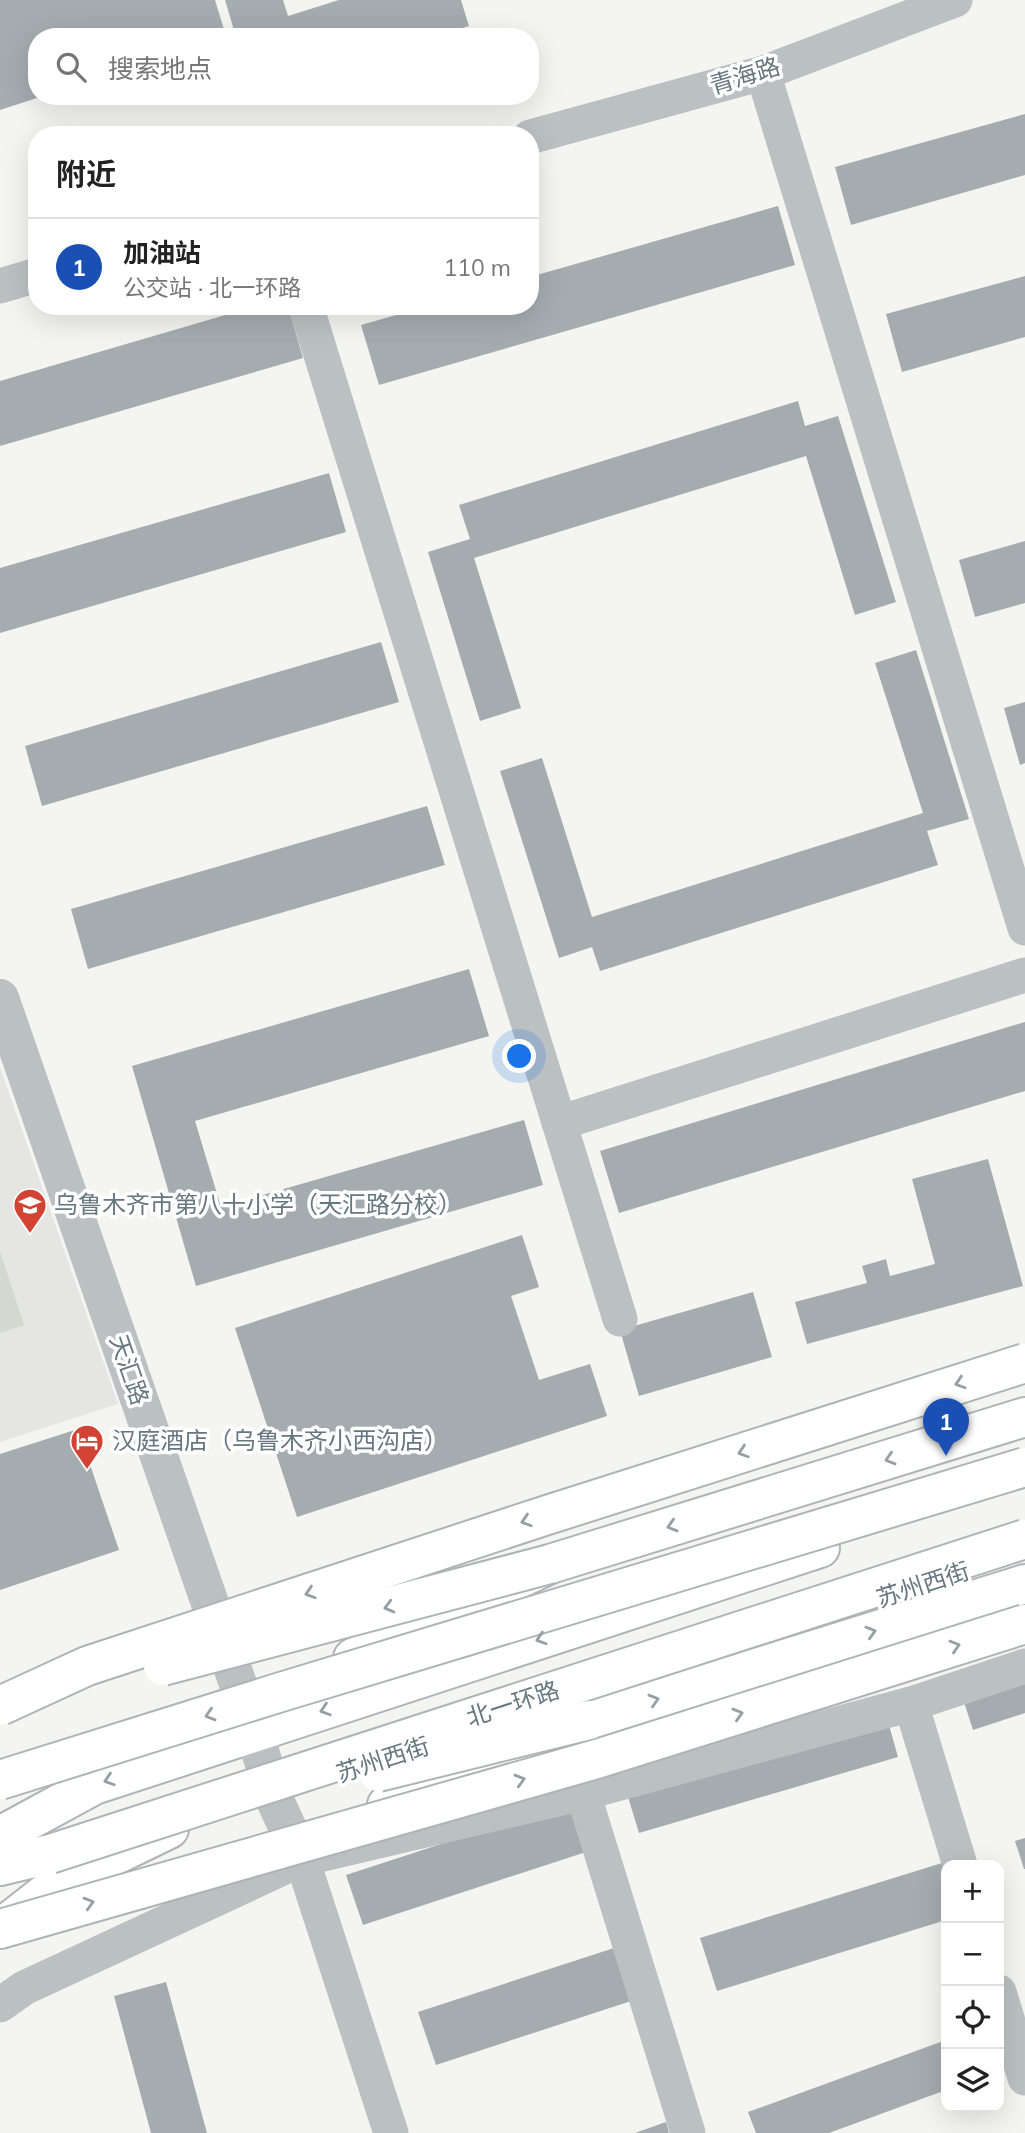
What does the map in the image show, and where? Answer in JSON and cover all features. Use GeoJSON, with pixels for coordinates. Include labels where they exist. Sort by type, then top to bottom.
{"type":"FeatureCollection","features":[{"type":"Feature","properties":{"kind":"main road"},"geometry":{"type":"LineString","coordinates":[[0,1708],[87,1666],[544,1516],[1025,1363]]}},
{"type":"Feature","properties":{"kind":"main road"},"geometry":{"type":"LineString","coordinates":[[0,1708],[550,1564],[1025,1417]]}},
{"type":"Feature","properties":{"kind":"main road"},"geometry":{"type":"LineString","coordinates":[[0,1780],[1025,1466]]}},
{"type":"Feature","properties":{"kind":"main road"},"geometry":{"type":"LineString","coordinates":[[0,1836],[94,1785],[1025,1480]]}},
{"type":"Feature","properties":{"kind":"main road","name":"北一环路"},"geometry":{"type":"LineString","coordinates":[[0,1866],[50,1854],[1025,1539]]}},
{"type":"Feature","properties":{"kind":"main road","name":"苏州西街"},"geometry":{"type":"LineString","coordinates":[[0,1929],[60,1882],[158,1832],[1025,1552]]}},
{"type":"Feature","properties":{"kind":"main road"},"geometry":{"type":"LineString","coordinates":[[281,1692],[550,1564]]}},
{"type":"Feature","properties":{"kind":"main road"},"geometry":{"type":"LineString","coordinates":[[50,1854],[589,1720],[1025,1584]]}},
{"type":"Feature","properties":{"kind":"main road"},"geometry":{"type":"LineString","coordinates":[[0,1929],[302,1850],[1025,1624]]}},
{"type":"Feature","properties":{"kind":"main road"},"geometry":{"type":"LineString","coordinates":[[302,1850],[589,1720]]}},
{"type":"Feature","properties":{"kind":"street","name":"青海路"},"geometry":{"type":"LineString","coordinates":[[539,135],[763,73],[955,0]]}},
{"type":"Feature","properties":{"kind":"street"},"geometry":{"type":"LineString","coordinates":[[763,73],[1025,928]]}},
{"type":"Feature","properties":{"kind":"street"},"geometry":{"type":"LineString","coordinates":[[0,286],[28,278]]}},
{"type":"Feature","properties":{"kind":"street"},"geometry":{"type":"LineString","coordinates":[[309,315],[620,1318]]}},
{"type":"Feature","properties":{"kind":"street"},"geometry":{"type":"LineString","coordinates":[[559,1123],[1025,975]]}},
{"type":"Feature","properties":{"kind":"street","name":"天汇路"},"geometry":{"type":"LineString","coordinates":[[0,998],[255,1733],[272,1796],[302,1850]]}},
{"type":"Feature","properties":{"kind":"street"},"geometry":{"type":"LineString","coordinates":[[0,2005],[24,1988],[302,1850],[583,1793],[911,1704],[1025,1666]]}},
{"type":"Feature","properties":{"kind":"street"},"geometry":{"type":"LineString","coordinates":[[911,1704],[958,1860]]}},
{"type":"Feature","properties":{"kind":"street"},"geometry":{"type":"LineString","coordinates":[[583,1793],[688,2133]]}},
{"type":"Feature","properties":{"kind":"street"},"geometry":{"type":"LineString","coordinates":[[302,1850],[391,2133]]}},
{"type":"Feature","properties":{"kind":"street"},"geometry":{"type":"LineString","coordinates":[[1004,2009],[1025,2078]]}},
{"type":"Feature","properties":{"kind":"shaded area","name":"乌鲁木齐市第八十小学（天汇路分校）"},"geometry":{"type":"Polygon","coordinates":[[[0,1067],[118,1404],[0,1442],[0,1067]]]}},
{"type":"Feature","properties":{"kind":"shaded area"},"geometry":{"type":"Polygon","coordinates":[[[0,1251],[24,1325],[0,1333],[0,1251]]]}},
{"type":"Feature","properties":{"kind":"building"},"geometry":{"type":"Polygon","coordinates":[[[0,0],[215,0],[224,28],[28,28],[28,101],[0,110],[0,0]]]}},
{"type":"Feature","properties":{"kind":"building"},"geometry":{"type":"Polygon","coordinates":[[[225,0],[283,0],[288,16],[339,0],[461,0],[469,26],[462,28],[233,28],[225,0]]]}},
{"type":"Feature","properties":{"kind":"building"},"geometry":{"type":"Polygon","coordinates":[[[1025,114],[1025,175],[851,225],[835,167],[1025,114]]]}},
{"type":"Feature","properties":{"kind":"building"},"geometry":{"type":"Polygon","coordinates":[[[778,206],[795,265],[379,385],[361,325],[396,315],[539,315],[539,274],[778,206]]]}},
{"type":"Feature","properties":{"kind":"building"},"geometry":{"type":"Polygon","coordinates":[[[1025,276],[1025,337],[902,372],[886,314],[1025,276]]]}},
{"type":"Feature","properties":{"kind":"building"},"geometry":{"type":"Polygon","coordinates":[[[225,315],[291,315],[303,358],[0,446],[0,381],[225,315]]]}},
{"type":"Feature","properties":{"kind":"building"},"geometry":{"type":"Polygon","coordinates":[[[798,401],[805,426],[838,416],[896,602],[855,615],[806,456],[474,558],[521,708],[480,721],[428,552],[470,539],[459,505],[798,401]]]}},
{"type":"Feature","properties":{"kind":"building"},"geometry":{"type":"Polygon","coordinates":[[[329,473],[346,532],[0,633],[0,568],[329,473]]]}},
{"type":"Feature","properties":{"kind":"building"},"geometry":{"type":"Polygon","coordinates":[[[1025,541],[1025,603],[975,617],[959,560],[1025,541]]]}},
{"type":"Feature","properties":{"kind":"building"},"geometry":{"type":"Polygon","coordinates":[[[381,642],[399,702],[42,806],[25,746],[381,642]]]}},
{"type":"Feature","properties":{"kind":"building"},"geometry":{"type":"Polygon","coordinates":[[[916,650],[969,819],[927,831],[938,865],[600,971],[592,947],[559,958],[500,771],[542,758],[592,917],[923,813],[875,663],[916,650]]]}},
{"type":"Feature","properties":{"kind":"building"},"geometry":{"type":"Polygon","coordinates":[[[1025,702],[1025,763],[1020,765],[1004,708],[1025,702]]]}},
{"type":"Feature","properties":{"kind":"building"},"geometry":{"type":"Polygon","coordinates":[[[427,806],[445,865],[88,969],[71,909],[427,806]]]}},
{"type":"Feature","properties":{"kind":"building"},"geometry":{"type":"Polygon","coordinates":[[[469,969],[489,1036],[195,1121],[221,1207],[524,1120],[543,1185],[196,1286],[132,1066],[469,969]]]}},
{"type":"Feature","properties":{"kind":"building"},"geometry":{"type":"Polygon","coordinates":[[[1025,1022],[1025,1091],[619,1213],[600,1151],[1025,1022]]]}},
{"type":"Feature","properties":{"kind":"building"},"geometry":{"type":"Polygon","coordinates":[[[988,1159],[1023,1286],[807,1344],[795,1302],[867,1283],[862,1266],[886,1259],[890,1276],[935,1264],[912,1179],[988,1159]]]}},
{"type":"Feature","properties":{"kind":"building"},"geometry":{"type":"Polygon","coordinates":[[[522,1235],[539,1287],[511,1296],[539,1380],[590,1364],[607,1416],[297,1517],[235,1328],[522,1235]]]}},
{"type":"Feature","properties":{"kind":"building"},"geometry":{"type":"Polygon","coordinates":[[[753,1292],[772,1357],[639,1396],[620,1330],[753,1292]]]}},
{"type":"Feature","properties":{"kind":"building"},"geometry":{"type":"Polygon","coordinates":[[[78,1429],[119,1550],[0,1590],[0,1454],[78,1429]]]}},
{"type":"Feature","properties":{"kind":"building"},"geometry":{"type":"Polygon","coordinates":[[[1025,1658],[1025,1713],[973,1730],[957,1680],[1025,1658]]]}},
{"type":"Feature","properties":{"kind":"building"},"geometry":{"type":"Polygon","coordinates":[[[885,1711],[898,1757],[639,1833],[625,1787],[885,1711]]]}},
{"type":"Feature","properties":{"kind":"building"},"geometry":{"type":"Polygon","coordinates":[[[573,1801],[589,1851],[363,1925],[346,1875],[573,1801]]]}},
{"type":"Feature","properties":{"kind":"building"},"geometry":{"type":"Polygon","coordinates":[[[1025,1838],[1025,1869],[1024,1869],[1015,1841],[1025,1838]]]}},
{"type":"Feature","properties":{"kind":"building"},"geometry":{"type":"Polygon","coordinates":[[[941,1863],[941,1922],[717,1991],[700,1938],[941,1863]]]}},
{"type":"Feature","properties":{"kind":"building"},"geometry":{"type":"Polygon","coordinates":[[[614,1948],[631,2001],[436,2065],[418,2012],[614,1948]]]}},
{"type":"Feature","properties":{"kind":"building"},"geometry":{"type":"Polygon","coordinates":[[[166,1982],[207,2133],[151,2133],[114,1996],[166,1982]]]}},
{"type":"Feature","properties":{"kind":"building"},"geometry":{"type":"Polygon","coordinates":[[[941,2042],[941,2092],[829,2133],[756,2133],[748,2112],[941,2042]]]}},
{"type":"Feature","properties":{"kind":"building"},"geometry":{"type":"Polygon","coordinates":[[[666,2122],[669,2133],[635,2133],[666,2122]]]}},
{"type":"Feature","properties":{"kind":"place","name":"乌鲁木齐市第八十小学（天汇路分校）"},"geometry":{"type":"Point","coordinates":[30,1235]}},
{"type":"Feature","properties":{"kind":"place","name":"加油站"},"geometry":{"type":"Point","coordinates":[946,1456]}},
{"type":"Feature","properties":{"kind":"place","name":"汉庭酒店（乌鲁木齐小西沟店）"},"geometry":{"type":"Point","coordinates":[87,1471]}}]}
